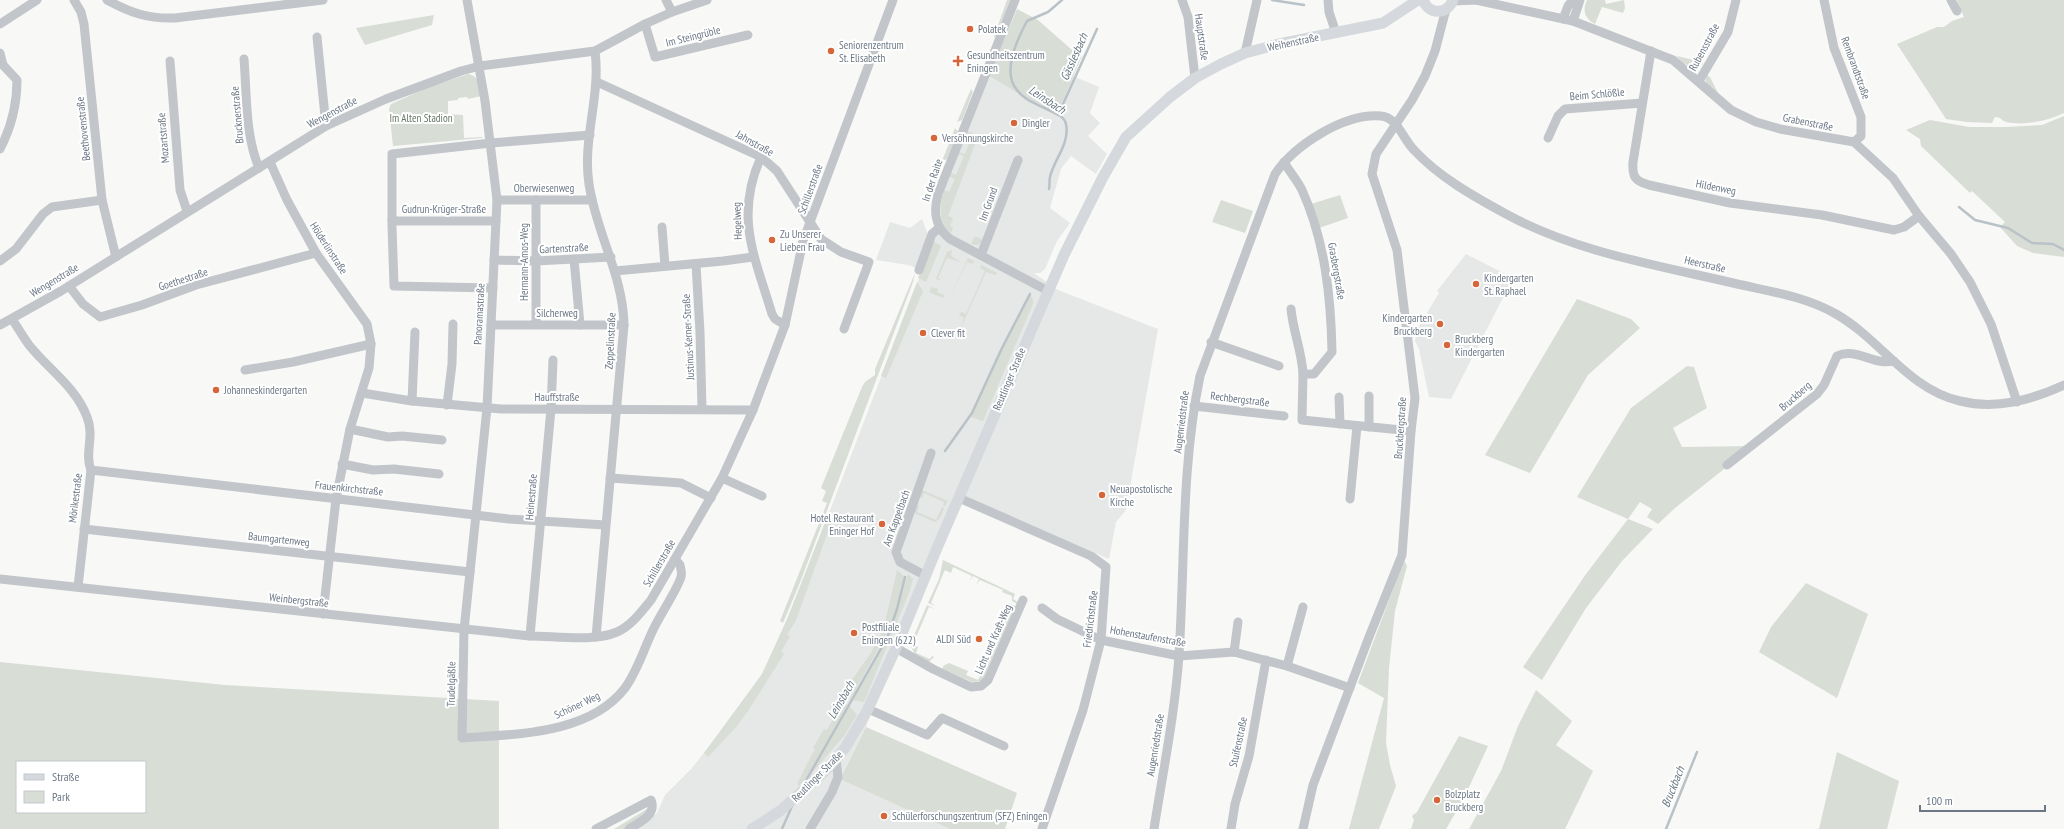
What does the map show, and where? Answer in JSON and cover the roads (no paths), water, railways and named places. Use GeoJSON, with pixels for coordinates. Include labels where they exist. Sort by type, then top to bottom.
{"type":"FeatureCollection","features":[{"type":"Feature","properties":{"kind":"main road","name":"Weihenstraße"},"geometry":{"type":"LineString","coordinates":[[1195,78],[1245,53],[1279,44],[1383,23],[1418,0]]}},
{"type":"Feature","properties":{"kind":"main road","name":"Weihenstraße"},"geometry":{"type":"LineString","coordinates":[[1395,16],[1428,6],[1451,4]]}},
{"type":"Feature","properties":{"kind":"main road","name":"Reutlinger Straße"},"geometry":{"type":"LineString","coordinates":[[752,829],[780,811],[826,770],[845,748],[868,709],[896,648],[1048,291],[1088,206],[1126,137],[1163,102],[1195,78]]}},
{"type":"Feature","properties":{"kind":"street"},"geometry":{"type":"LineString","coordinates":[[0,24],[37,0]]}},
{"type":"Feature","properties":{"kind":"street","name":"Beethovenstraße"},"geometry":{"type":"LineString","coordinates":[[74,0],[81,12],[84,24],[102,200],[116,256]]}},
{"type":"Feature","properties":{"kind":"street"},"geometry":{"type":"LineString","coordinates":[[107,0],[136,14],[153,18],[175,18],[273,3],[323,0]]}},
{"type":"Feature","properties":{"kind":"street","name":"Panoramastraße"},"geometry":{"type":"LineString","coordinates":[[464,630],[487,408],[497,200],[491,143],[480,66],[467,0]]}},
{"type":"Feature","properties":{"kind":"street"},"geometry":{"type":"LineString","coordinates":[[666,0],[672,12]]}},
{"type":"Feature","properties":{"kind":"street","name":"Wengenstraße"},"geometry":{"type":"LineString","coordinates":[[0,325],[69,286],[326,126],[403,92],[444,76],[480,66],[595,51],[645,24],[672,12],[707,0]]}},
{"type":"Feature","properties":{"kind":"street","name":"Schillerstraße"},"geometry":{"type":"LineString","coordinates":[[596,637],[618,632],[639,615],[651,600],[722,478],[753,410],[784,325],[803,242],[810,221],[893,0]]}},
{"type":"Feature","properties":{"kind":"street","name":"In der Raite"},"geometry":{"type":"LineString","coordinates":[[939,228],[935,213],[938,194],[1015,0]]}},
{"type":"Feature","properties":{"kind":"street","name":"Hauptstraße"},"geometry":{"type":"LineString","coordinates":[[1182,0],[1188,17],[1195,78]]}},
{"type":"Feature","properties":{"kind":"street"},"geometry":{"type":"LineString","coordinates":[[1245,53],[1257,0]]}},
{"type":"Feature","properties":{"kind":"street"},"geometry":{"type":"LineString","coordinates":[[1328,0],[1329,12],[1336,33]]}},
{"type":"Feature","properties":{"kind":"street","name":"Grabenstraße"},"geometry":{"type":"LineString","coordinates":[[1451,4],[1477,0],[1573,21],[1673,60],[1731,110],[1756,122],[1780,130],[1854,142]]}},
{"type":"Feature","properties":{"kind":"street"},"geometry":{"type":"LineString","coordinates":[[1563,19],[1573,0]]}},
{"type":"Feature","properties":{"kind":"street"},"geometry":{"type":"LineString","coordinates":[[1573,21],[1580,0]]}},
{"type":"Feature","properties":{"kind":"street","name":"Rubensstraße"},"geometry":{"type":"LineString","coordinates":[[1699,81],[1728,32],[1736,0]]}},
{"type":"Feature","properties":{"kind":"street","name":"Rembrandtstraße"},"geometry":{"type":"LineString","coordinates":[[1824,0],[1834,48],[1861,117],[1861,136],[1854,142]]}},
{"type":"Feature","properties":{"kind":"street"},"geometry":{"type":"LineString","coordinates":[[1951,0],[1956,11]]}},
{"type":"Feature","properties":{"kind":"street","name":"Bruckbergstraße"},"geometry":{"type":"LineString","coordinates":[[1350,688],[1368,637],[1402,555],[1411,431],[1415,398],[1397,250],[1372,174],[1376,154],[1425,76],[1435,51],[1441,26],[1451,4]]}},
{"type":"Feature","properties":{"kind":"street"},"geometry":{"type":"LineString","coordinates":[[1428,6],[1441,26]]}},
{"type":"Feature","properties":{"kind":"street","name":"Im Steingrüble"},"geometry":{"type":"LineString","coordinates":[[645,24],[655,57],[748,35]]}},
{"type":"Feature","properties":{"kind":"street"},"geometry":{"type":"LineString","coordinates":[[317,37],[326,126]]}},
{"type":"Feature","properties":{"kind":"street","name":"Zeppelinstraße"},"geometry":{"type":"LineString","coordinates":[[595,51],[597,82],[587,167],[592,200],[615,270],[622,298],[624,325],[618,409],[605,525],[596,637]]}},
{"type":"Feature","properties":{"kind":"street","name":"Hildenweg"},"geometry":{"type":"LineString","coordinates":[[1651,51],[1642,103],[1632,174],[1633,178],[1643,183],[1730,203],[1817,214],[1894,230],[1904,227],[1919,216]]}},
{"type":"Feature","properties":{"kind":"street"},"geometry":{"type":"LineString","coordinates":[[0,53],[3,65],[17,80],[17,104],[9,133],[0,149]]}},
{"type":"Feature","properties":{"kind":"street","name":"Brucknerstraße"},"geometry":{"type":"LineString","coordinates":[[244,59],[252,152],[259,168]]}},
{"type":"Feature","properties":{"kind":"street","name":"Mozartstraße"},"geometry":{"type":"LineString","coordinates":[[170,61],[180,190],[188,211]]}},
{"type":"Feature","properties":{"kind":"street","name":"Jahnstraße"},"geometry":{"type":"LineString","coordinates":[[597,82],[761,157],[777,171],[821,239],[841,252],[869,262],[844,329]]}},
{"type":"Feature","properties":{"kind":"street","name":"Beim Schlößle"},"geometry":{"type":"LineString","coordinates":[[1548,138],[1558,116],[1565,109],[1642,103]]}},
{"type":"Feature","properties":{"kind":"street","name":"Augenriedstraße"},"geometry":{"type":"LineString","coordinates":[[1154,829],[1179,656],[1186,503],[1194,406],[1200,376],[1211,342],[1235,285],[1275,174],[1284,162],[1334,126],[1359,116],[1384,116],[1396,124]]}},
{"type":"Feature","properties":{"kind":"street","name":"Heerstraße"},"geometry":{"type":"LineString","coordinates":[[1396,124],[1405,140],[1430,166],[1487,203],[1535,229],[1588,248],[1818,305],[1836,313],[1852,324],[1921,384],[1949,398],[1980,405],[2004,405],[2017,402],[2064,385]]}},
{"type":"Feature","properties":{"kind":"street"},"geometry":{"type":"LineString","coordinates":[[493,288],[394,286],[392,154],[590,134]]}},
{"type":"Feature","properties":{"kind":"street"},"geometry":{"type":"LineString","coordinates":[[1854,142],[1893,178],[1919,216],[1950,254],[1981,302],[1994,333],[2017,402]]}},
{"type":"Feature","properties":{"kind":"street","name":"Hegelweg"},"geometry":{"type":"LineString","coordinates":[[761,157],[748,194],[749,237],[753,256],[772,314],[775,319],[784,325]]}},
{"type":"Feature","properties":{"kind":"street","name":"Im Grund"},"geometry":{"type":"LineString","coordinates":[[981,256],[1018,160]]}},
{"type":"Feature","properties":{"kind":"street","name":"Hölderlinstraße"},"geometry":{"type":"LineString","coordinates":[[270,162],[287,200],[316,253],[367,324],[371,344],[370,362],[362,393],[350,429],[342,464],[336,499],[323,614]]}},
{"type":"Feature","properties":{"kind":"street","name":"Grasbergstraße"},"geometry":{"type":"LineString","coordinates":[[1284,162],[1302,190],[1322,247],[1331,306],[1332,352],[1314,374],[1303,374]]}},
{"type":"Feature","properties":{"kind":"street"},"geometry":{"type":"LineString","coordinates":[[0,261],[16,249],[43,214],[52,207],[102,200]]}},
{"type":"Feature","properties":{"kind":"street","name":"Oberwiesenweg"},"geometry":{"type":"LineString","coordinates":[[497,200],[592,200]]}},
{"type":"Feature","properties":{"kind":"street","name":"Hermann-Amos-Weg"},"geometry":{"type":"LineString","coordinates":[[536,200],[536,324]]}},
{"type":"Feature","properties":{"kind":"street","name":"Gudrun-Krüger-Straße"},"geometry":{"type":"LineString","coordinates":[[392,222],[496,221]]}},
{"type":"Feature","properties":{"kind":"street"},"geometry":{"type":"LineString","coordinates":[[662,226],[665,266]]}},
{"type":"Feature","properties":{"kind":"street"},"geometry":{"type":"LineString","coordinates":[[919,270],[932,234],[939,228],[950,239],[1048,291]]}},
{"type":"Feature","properties":{"kind":"street","name":"Goethestraße"},"geometry":{"type":"LineString","coordinates":[[69,286],[83,304],[100,317],[142,305],[196,285],[316,253]]}},
{"type":"Feature","properties":{"kind":"street"},"geometry":{"type":"LineString","coordinates":[[615,270],[696,264],[753,256]]}},
{"type":"Feature","properties":{"kind":"street","name":"Gartenstraße"},"geometry":{"type":"LineString","coordinates":[[494,260],[536,261],[611,257]]}},
{"type":"Feature","properties":{"kind":"street"},"geometry":{"type":"LineString","coordinates":[[574,259],[580,325]]}},
{"type":"Feature","properties":{"kind":"street","name":"Justinus-Kerner-Straße"},"geometry":{"type":"LineString","coordinates":[[696,264],[702,409]]}},
{"type":"Feature","properties":{"kind":"street"},"geometry":{"type":"LineString","coordinates":[[1291,309],[1293,330],[1302,360],[1302,420],[1411,431]]}},
{"type":"Feature","properties":{"kind":"street","name":"Mörikestraße"},"geometry":{"type":"LineString","coordinates":[[12,319],[30,346],[70,388],[87,416],[91,436],[87,461],[91,470],[78,587]]}},
{"type":"Feature","properties":{"kind":"street"},"geometry":{"type":"LineString","coordinates":[[447,405],[452,364],[453,324]]}},
{"type":"Feature","properties":{"kind":"street","name":"Silcherweg"},"geometry":{"type":"LineString","coordinates":[[491,325],[624,325]]}},
{"type":"Feature","properties":{"kind":"street"},"geometry":{"type":"LineString","coordinates":[[412,401],[415,332]]}},
{"type":"Feature","properties":{"kind":"street"},"geometry":{"type":"LineString","coordinates":[[1211,342],[1279,366]]}},
{"type":"Feature","properties":{"kind":"street"},"geometry":{"type":"LineString","coordinates":[[245,370],[293,362],[371,344]]}},
{"type":"Feature","properties":{"kind":"street","name":"Bruckberg"},"geometry":{"type":"LineString","coordinates":[[1727,465],[1817,394],[1821,390],[1837,356],[1851,353],[1878,362],[1894,361]]}},
{"type":"Feature","properties":{"kind":"street","name":"Heinestraße"},"geometry":{"type":"LineString","coordinates":[[530,636],[551,409],[553,360]]}},
{"type":"Feature","properties":{"kind":"street","name":"Hauffstraße"},"geometry":{"type":"LineString","coordinates":[[362,393],[412,401],[487,408],[753,410]]}},
{"type":"Feature","properties":{"kind":"street"},"geometry":{"type":"LineString","coordinates":[[1369,396],[1370,427]]}},
{"type":"Feature","properties":{"kind":"street"},"geometry":{"type":"LineString","coordinates":[[1339,397],[1340,424]]}},
{"type":"Feature","properties":{"kind":"street","name":"Rechbergstraße"},"geometry":{"type":"LineString","coordinates":[[1194,406],[1284,416]]}},
{"type":"Feature","properties":{"kind":"street"},"geometry":{"type":"LineString","coordinates":[[1350,499],[1356,426]]}},
{"type":"Feature","properties":{"kind":"street"},"geometry":{"type":"LineString","coordinates":[[350,429],[388,437],[402,436],[442,440]]}},
{"type":"Feature","properties":{"kind":"street","name":"Am Kappelbach"},"geometry":{"type":"LineString","coordinates":[[926,576],[900,562],[896,552],[931,454]]}},
{"type":"Feature","properties":{"kind":"street"},"geometry":{"type":"LineString","coordinates":[[342,464],[374,470],[394,469],[439,474]]}},
{"type":"Feature","properties":{"kind":"street","name":"Frauenkirchstraße"},"geometry":{"type":"LineString","coordinates":[[91,470],[541,522],[605,525]]}},
{"type":"Feature","properties":{"kind":"street"},"geometry":{"type":"LineString","coordinates":[[610,478],[682,483],[711,498]]}},
{"type":"Feature","properties":{"kind":"street"},"geometry":{"type":"LineString","coordinates":[[722,478],[762,496]]}},
{"type":"Feature","properties":{"kind":"street","name":"Friedrichstraße"},"geometry":{"type":"LineString","coordinates":[[959,498],[1091,556],[1106,567],[1101,640],[1083,710],[1042,829]]}},
{"type":"Feature","properties":{"kind":"street","name":"Baumgartenweg"},"geometry":{"type":"LineString","coordinates":[[84,529],[470,572]]}},
{"type":"Feature","properties":{"kind":"street","name":"Schöner Weg"},"geometry":{"type":"LineString","coordinates":[[462,738],[548,731],[570,724],[593,713],[616,698],[635,672],[652,630],[681,577],[680,565],[675,559]]}},
{"type":"Feature","properties":{"kind":"street","name":"Weinbergstraße"},"geometry":{"type":"LineString","coordinates":[[0,579],[464,630],[530,636],[596,637]]}},
{"type":"Feature","properties":{"kind":"street","name":"Licht und Kraft-Weg"},"geometry":{"type":"LineString","coordinates":[[896,648],[933,669],[971,687],[981,686],[989,677],[1023,600]]}},
{"type":"Feature","properties":{"kind":"street"},"geometry":{"type":"LineString","coordinates":[[1287,666],[1303,607]]}},
{"type":"Feature","properties":{"kind":"street","name":"Hohenstaufenstraße"},"geometry":{"type":"LineString","coordinates":[[1042,608],[1057,619],[1101,640],[1179,656],[1234,652],[1287,666],[1350,688]]}},
{"type":"Feature","properties":{"kind":"street"},"geometry":{"type":"LineString","coordinates":[[1234,652],[1238,622]]}},
{"type":"Feature","properties":{"kind":"street","name":"Trudelgäßle"},"geometry":{"type":"LineString","coordinates":[[462,738],[464,630]]}},
{"type":"Feature","properties":{"kind":"street","name":"Stuifenstraße"},"geometry":{"type":"LineString","coordinates":[[1230,829],[1235,804],[1250,756],[1266,660]]}},
{"type":"Feature","properties":{"kind":"street"},"geometry":{"type":"LineString","coordinates":[[1303,829],[1313,786],[1350,688]]}},
{"type":"Feature","properties":{"kind":"street"},"geometry":{"type":"LineString","coordinates":[[868,709],[927,735],[942,718],[1004,746]]}},
{"type":"Feature","properties":{"kind":"street"},"geometry":{"type":"LineString","coordinates":[[810,829],[832,792],[838,778],[836,759]]}},
{"type":"Feature","properties":{"kind":"street"},"geometry":{"type":"LineString","coordinates":[[596,829],[651,800],[652,810],[650,815],[629,829]]}},
{"type":"Feature","properties":{"kind":"waterway","name":"Leinsbach"},"geometry":{"type":"LineString","coordinates":[[1049,189],[1052,170],[1066,138],[1066,124],[1063,118],[1020,94],[1012,83],[1011,65],[1019,36],[1027,21],[1048,12],[1062,0]]}},
{"type":"Feature","properties":{"kind":"waterway","name":"Gässlesbach"},"geometry":{"type":"LineString","coordinates":[[1272,0],[1304,5]]}},
{"type":"Feature","properties":{"kind":"waterway","name":"Gässlesbach"},"geometry":{"type":"LineString","coordinates":[[1058,115],[1097,29]]}},
{"type":"Feature","properties":{"kind":"waterway","name":"Gässlesbach"},"geometry":{"type":"LineString","coordinates":[[1959,207],[1975,220],[2008,228],[2032,243],[2053,244],[2064,250]]}},
{"type":"Feature","properties":{"kind":"waterway","name":"Leinsbach"},"geometry":{"type":"LineString","coordinates":[[945,451],[972,413],[1002,348],[1030,294]]}},
{"type":"Feature","properties":{"kind":"waterway","name":"Leinsbach"},"geometry":{"type":"LineString","coordinates":[[804,784],[887,638],[897,609],[905,577]]}},
{"type":"Feature","properties":{"kind":"waterway","name":"Bruckbach"},"geometry":{"type":"LineString","coordinates":[[1666,829],[1697,752]]}},
{"type":"Feature","properties":{"kind":"waterway","name":"Leinsbach"},"geometry":{"type":"LineString","coordinates":[[782,829],[792,806]]}},
{"type":"Feature","properties":{"kind":"place","name":"Polatek"},"geometry":{"type":"Point","coordinates":[970,29]}},
{"type":"Feature","properties":{"kind":"place","name":"Seniorenzentrum St. Elisabeth"},"geometry":{"type":"Point","coordinates":[831,51]}},
{"type":"Feature","properties":{"kind":"place","name":"Gesundheitszentrum Eningen"},"geometry":{"type":"Point","coordinates":[958,61]}},
{"type":"Feature","properties":{"kind":"place","name":"Dingler"},"geometry":{"type":"Point","coordinates":[1014,123]}},
{"type":"Feature","properties":{"kind":"place","name":"Versöhnungskirche"},"geometry":{"type":"Point","coordinates":[934,138]}},
{"type":"Feature","properties":{"kind":"place","name":"Zu Unserer Lieben Frau"},"geometry":{"type":"Point","coordinates":[772,240]}},
{"type":"Feature","properties":{"kind":"place","name":"Kindergarten St. Raphael"},"geometry":{"type":"Point","coordinates":[1476,284]}},
{"type":"Feature","properties":{"kind":"place","name":"Kindergarten Bruckberg"},"geometry":{"type":"Point","coordinates":[1440,324]}},
{"type":"Feature","properties":{"kind":"place","name":"Clever fit"},"geometry":{"type":"Point","coordinates":[923,333]}},
{"type":"Feature","properties":{"kind":"place","name":"Bruckberg Kindergarten"},"geometry":{"type":"Point","coordinates":[1447,345]}},
{"type":"Feature","properties":{"kind":"place","name":"Johanneskindergarten"},"geometry":{"type":"Point","coordinates":[216,390]}},
{"type":"Feature","properties":{"kind":"place","name":"Neuapostolische Kirche"},"geometry":{"type":"Point","coordinates":[1102,495]}},
{"type":"Feature","properties":{"kind":"place","name":"Hotel Restaurant Eninger Hof"},"geometry":{"type":"Point","coordinates":[882,524]}},
{"type":"Feature","properties":{"kind":"place","name":"Postfiliale Eningen (622)"},"geometry":{"type":"Point","coordinates":[854,633]}},
{"type":"Feature","properties":{"kind":"place","name":"ALDI Süd"},"geometry":{"type":"Point","coordinates":[979,639]}},
{"type":"Feature","properties":{"kind":"place","name":"Bolzplatz Bruckberg"},"geometry":{"type":"Point","coordinates":[1437,800]}},
{"type":"Feature","properties":{"kind":"place","name":"Schülerforschungszentrum (SFZ) Eningen"},"geometry":{"type":"Point","coordinates":[884,816]}},
{"type":"Feature","properties":{"kind":"park label","name":"Im Alten Stadion"},"geometry":{"type":"Point","coordinates":[421,118]}}]}
